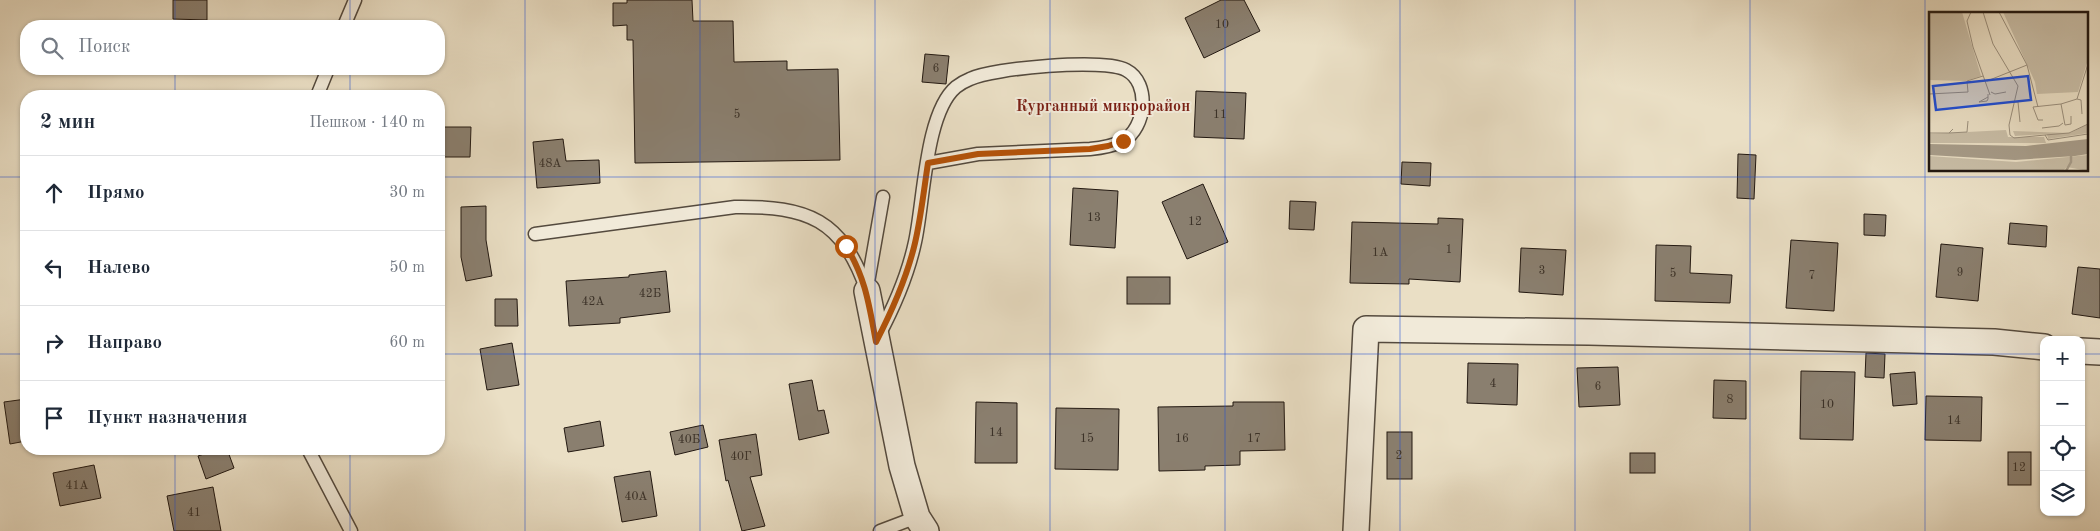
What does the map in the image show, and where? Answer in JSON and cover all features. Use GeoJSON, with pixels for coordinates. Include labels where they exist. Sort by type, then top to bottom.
{"type":"FeatureCollection","features":[{"type":"Feature","properties":{"kind":"street"},"geometry":{"type":"LineString","coordinates":[[866,291],[902,466],[921,524]]}},
{"type":"Feature","properties":{"kind":"street"},"geometry":{"type":"LineString","coordinates":[[1356,531],[1366,329],[1590,332],[1994,342],[2040,347]]}},
{"type":"Feature","properties":{"kind":"street"},"geometry":{"type":"LineString","coordinates":[[2085,351],[2100,352]]}},
{"type":"Feature","properties":{"kind":"lane"},"geometry":{"type":"LineString","coordinates":[[346,20],[354,0]]}},
{"type":"Feature","properties":{"kind":"lane"},"geometry":{"type":"LineString","coordinates":[[876,342],[891,312],[909,266],[915,243],[928,163],[937,119],[944,104],[956,87],[980,75],[1014,69],[1103,65],[1127,70],[1140,85],[1142,108],[1134,132],[1123,141],[1090,149],[978,154],[928,163]]}},
{"type":"Feature","properties":{"kind":"lane"},"geometry":{"type":"LineString","coordinates":[[319,90],[326,75]]}},
{"type":"Feature","properties":{"kind":"lane"},"geometry":{"type":"LineString","coordinates":[[866,291],[883,197]]}},
{"type":"Feature","properties":{"kind":"lane"},"geometry":{"type":"LineString","coordinates":[[535,234],[735,207],[773,208],[812,217],[832,230],[846,246],[858,265],[866,291]]}},
{"type":"Feature","properties":{"kind":"lane"},"geometry":{"type":"LineString","coordinates":[[311,455],[351,531]]}},
{"type":"Feature","properties":{"kind":"lane"},"geometry":{"type":"LineString","coordinates":[[880,531],[921,524]]}},
{"type":"Feature","properties":{"kind":"building"},"geometry":{"type":"Polygon","coordinates":[[[173,0],[207,0],[207,20],[173,19],[173,0]]]}},
{"type":"Feature","properties":{"kind":"building"},"geometry":{"type":"Polygon","coordinates":[[[627,0],[692,0],[693,21],[733,21],[734,62],[787,61],[787,70],[838,69],[840,160],[635,163],[633,40],[627,40],[627,25],[613,26],[613,3],[627,3],[627,0]]]}},
{"type":"Feature","properties":{"kind":"building"},"geometry":{"type":"Polygon","coordinates":[[[1221,0],[1244,0],[1260,31],[1204,58],[1185,18],[1221,0]]]}},
{"type":"Feature","properties":{"kind":"building"},"geometry":{"type":"Polygon","coordinates":[[[925,54],[949,56],[946,84],[922,82],[925,54]]]}},
{"type":"Feature","properties":{"kind":"building"},"geometry":{"type":"Polygon","coordinates":[[[1196,91],[1246,93],[1244,139],[1194,137],[1196,91]]]}},
{"type":"Feature","properties":{"kind":"building"},"geometry":{"type":"Polygon","coordinates":[[[445,127],[471,127],[470,157],[445,157],[445,127]]]}},
{"type":"Feature","properties":{"kind":"building"},"geometry":{"type":"Polygon","coordinates":[[[563,139],[566,161],[599,160],[600,183],[537,188],[533,142],[563,139]]]}},
{"type":"Feature","properties":{"kind":"building"},"geometry":{"type":"Polygon","coordinates":[[[1738,154],[1756,155],[1754,199],[1737,198],[1738,154]]]}},
{"type":"Feature","properties":{"kind":"building"},"geometry":{"type":"Polygon","coordinates":[[[1402,162],[1431,163],[1430,186],[1401,184],[1402,162]]]}},
{"type":"Feature","properties":{"kind":"building"},"geometry":{"type":"Polygon","coordinates":[[[1203,184],[1228,242],[1187,259],[1162,202],[1203,184]]]}},
{"type":"Feature","properties":{"kind":"building"},"geometry":{"type":"Polygon","coordinates":[[[1073,188],[1118,191],[1115,248],[1070,245],[1073,188]]]}},
{"type":"Feature","properties":{"kind":"building"},"geometry":{"type":"Polygon","coordinates":[[[1290,201],[1316,202],[1314,230],[1289,229],[1290,201]]]}},
{"type":"Feature","properties":{"kind":"building"},"geometry":{"type":"Polygon","coordinates":[[[486,206],[486,240],[492,276],[466,281],[461,257],[461,207],[486,206]]]}},
{"type":"Feature","properties":{"kind":"building"},"geometry":{"type":"Polygon","coordinates":[[[1864,214],[1886,215],[1885,236],[1864,235],[1864,214]]]}},
{"type":"Feature","properties":{"kind":"building"},"geometry":{"type":"Polygon","coordinates":[[[1438,218],[1463,219],[1460,282],[1409,279],[1409,284],[1350,283],[1352,222],[1438,224],[1438,218]]]}},
{"type":"Feature","properties":{"kind":"building"},"geometry":{"type":"Polygon","coordinates":[[[2010,223],[2047,226],[2046,247],[2008,244],[2010,223]]]}},
{"type":"Feature","properties":{"kind":"building"},"geometry":{"type":"Polygon","coordinates":[[[1791,240],[1838,243],[1834,311],[1786,308],[1791,240]]]}},
{"type":"Feature","properties":{"kind":"building"},"geometry":{"type":"Polygon","coordinates":[[[1941,244],[1983,248],[1978,301],[1936,297],[1941,244]]]}},
{"type":"Feature","properties":{"kind":"building"},"geometry":{"type":"Polygon","coordinates":[[[1656,245],[1691,246],[1690,273],[1732,275],[1730,303],[1655,301],[1656,245]]]}},
{"type":"Feature","properties":{"kind":"building"},"geometry":{"type":"Polygon","coordinates":[[[1521,248],[1566,250],[1563,295],[1519,292],[1521,248]]]}},
{"type":"Feature","properties":{"kind":"building"},"geometry":{"type":"Polygon","coordinates":[[[2078,267],[2100,269],[2100,318],[2072,314],[2078,267]]]}},
{"type":"Feature","properties":{"kind":"building"},"geometry":{"type":"Polygon","coordinates":[[[666,271],[670,312],[620,318],[620,323],[569,326],[566,281],[629,277],[629,275],[666,271]]]}},
{"type":"Feature","properties":{"kind":"building"},"geometry":{"type":"Polygon","coordinates":[[[1127,277],[1170,277],[1170,304],[1127,304],[1127,277]]]}},
{"type":"Feature","properties":{"kind":"building"},"geometry":{"type":"Polygon","coordinates":[[[495,299],[517,299],[518,326],[495,326],[495,299]]]}},
{"type":"Feature","properties":{"kind":"building"},"geometry":{"type":"Polygon","coordinates":[[[512,343],[519,385],[487,390],[480,349],[512,343]]]}},
{"type":"Feature","properties":{"kind":"building"},"geometry":{"type":"Polygon","coordinates":[[[1866,353],[1885,354],[1884,378],[1865,377],[1866,353]]]}},
{"type":"Feature","properties":{"kind":"building"},"geometry":{"type":"Polygon","coordinates":[[[1468,363],[1518,364],[1517,405],[1467,403],[1468,363]]]}},
{"type":"Feature","properties":{"kind":"building"},"geometry":{"type":"Polygon","coordinates":[[[1618,367],[1620,405],[1579,407],[1577,368],[1618,367]]]}},
{"type":"Feature","properties":{"kind":"building"},"geometry":{"type":"Polygon","coordinates":[[[1801,371],[1855,372],[1853,440],[1800,439],[1801,371]]]}},
{"type":"Feature","properties":{"kind":"building"},"geometry":{"type":"Polygon","coordinates":[[[1915,372],[1917,404],[1893,406],[1890,374],[1915,372]]]}},
{"type":"Feature","properties":{"kind":"building"},"geometry":{"type":"Polygon","coordinates":[[[812,380],[818,411],[824,410],[829,433],[799,440],[789,384],[812,380]]]}},
{"type":"Feature","properties":{"kind":"building"},"geometry":{"type":"Polygon","coordinates":[[[1714,380],[1746,381],[1746,419],[1713,418],[1714,380]]]}},
{"type":"Feature","properties":{"kind":"building"},"geometry":{"type":"Polygon","coordinates":[[[1926,396],[1982,397],[1981,441],[1925,440],[1926,396]]]}},
{"type":"Feature","properties":{"kind":"building"},"geometry":{"type":"Polygon","coordinates":[[[20,400],[20,442],[10,444],[4,402],[20,400]]]}},
{"type":"Feature","properties":{"kind":"building"},"geometry":{"type":"Polygon","coordinates":[[[976,402],[1017,403],[1017,463],[975,463],[976,402]]]}},
{"type":"Feature","properties":{"kind":"building"},"geometry":{"type":"Polygon","coordinates":[[[1233,402],[1284,402],[1285,450],[1240,451],[1240,465],[1205,466],[1205,470],[1159,471],[1158,407],[1233,406],[1233,402]]]}},
{"type":"Feature","properties":{"kind":"building"},"geometry":{"type":"Polygon","coordinates":[[[1056,408],[1119,409],[1118,470],[1055,469],[1056,408]]]}},
{"type":"Feature","properties":{"kind":"building"},"geometry":{"type":"Polygon","coordinates":[[[600,421],[604,446],[568,452],[564,428],[600,421]]]}},
{"type":"Feature","properties":{"kind":"building"},"geometry":{"type":"Polygon","coordinates":[[[703,425],[708,447],[675,455],[670,432],[703,425]]]}},
{"type":"Feature","properties":{"kind":"building"},"geometry":{"type":"Polygon","coordinates":[[[1387,432],[1412,432],[1412,479],[1387,479],[1387,432]]]}},
{"type":"Feature","properties":{"kind":"building"},"geometry":{"type":"Polygon","coordinates":[[[756,434],[762,475],[750,477],[765,526],[742,531],[728,480],[726,481],[719,440],[756,434]]]}},
{"type":"Feature","properties":{"kind":"building"},"geometry":{"type":"Polygon","coordinates":[[[2008,452],[2031,452],[2031,485],[2008,485],[2008,452]]]}},
{"type":"Feature","properties":{"kind":"building"},"geometry":{"type":"Polygon","coordinates":[[[1630,453],[1655,453],[1655,473],[1630,473],[1630,453]]]}},
{"type":"Feature","properties":{"kind":"building"},"geometry":{"type":"Polygon","coordinates":[[[229,455],[234,468],[206,479],[198,456],[229,455]]]}},
{"type":"Feature","properties":{"kind":"building"},"geometry":{"type":"Polygon","coordinates":[[[94,465],[101,498],[60,506],[53,473],[94,465]]]}},
{"type":"Feature","properties":{"kind":"building"},"geometry":{"type":"Polygon","coordinates":[[[650,471],[657,516],[622,522],[614,477],[650,471]]]}},
{"type":"Feature","properties":{"kind":"building"},"geometry":{"type":"Polygon","coordinates":[[[213,487],[221,531],[174,531],[167,496],[213,487]]]}},
{"type":"Feature","properties":{"kind":"district","name":"Курганный микрорайон"},"geometry":{"type":"Point","coordinates":[1103,107]}},
{"type":"Feature","properties":{"kind":"route"},"geometry":{"type":"LineString","coordinates":[[846,246],[858,265],[866,291],[876,342],[888,320],[909,266],[915,243],[928,163],[978,154],[1090,149],[1123,141]]}}]}
